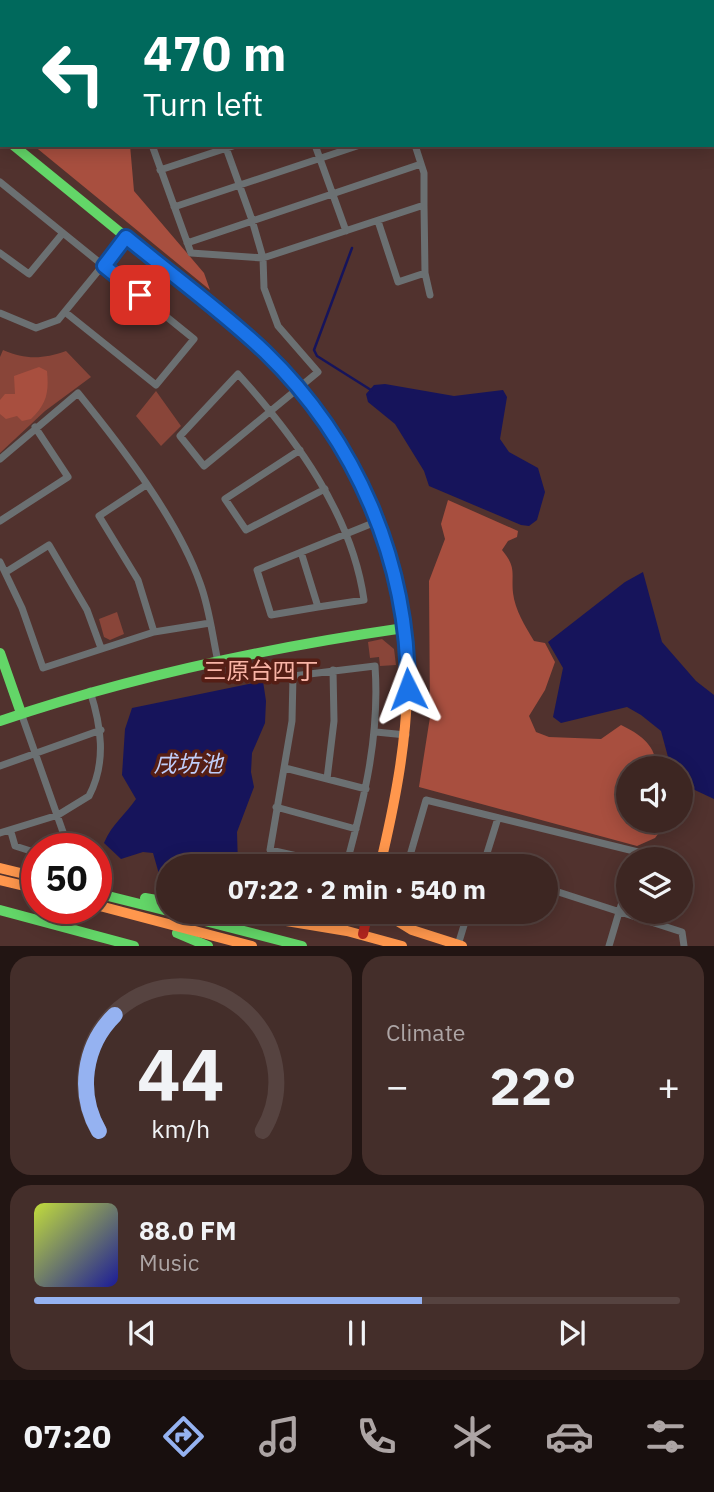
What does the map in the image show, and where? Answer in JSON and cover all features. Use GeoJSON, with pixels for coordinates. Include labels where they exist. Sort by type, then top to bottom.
{"type":"FeatureCollection","features":[{"type":"Feature","properties":{"kind":"main road"},"geometry":{"type":"LineString","coordinates":[[15,147],[246,335],[299,388],[345,452],[378,521],[393,571],[404,628],[408,670],[406,735],[397,798],[383,854]]}},
{"type":"Feature","properties":{"kind":"main road"},"geometry":{"type":"LineString","coordinates":[[0,721],[90,691],[217,657],[404,628]]}},
{"type":"Feature","properties":{"kind":"main road"},"geometry":{"type":"LineString","coordinates":[[0,653],[21,713]]}},
{"type":"Feature","properties":{"kind":"main road"},"geometry":{"type":"LineString","coordinates":[[0,867],[21,873]]}},
{"type":"Feature","properties":{"kind":"main road"},"geometry":{"type":"LineString","coordinates":[[0,880],[21,885]]}},
{"type":"Feature","properties":{"kind":"main road"},"geometry":{"type":"LineString","coordinates":[[112,893],[156,900]]}},
{"type":"Feature","properties":{"kind":"main road"},"geometry":{"type":"LineString","coordinates":[[112,895],[156,907]]}},
{"type":"Feature","properties":{"kind":"main road"},"geometry":{"type":"LineString","coordinates":[[112,909],[252,946]]}},
{"type":"Feature","properties":{"kind":"main road"},"geometry":{"type":"LineString","coordinates":[[0,910],[134,946]]}},
{"type":"Feature","properties":{"kind":"main road"},"geometry":{"type":"LineString","coordinates":[[152,919],[208,946]]}},
{"type":"Feature","properties":{"kind":"main road"},"geometry":{"type":"LineString","coordinates":[[218,924],[302,946]]}},
{"type":"Feature","properties":{"kind":"main road"},"geometry":{"type":"LineString","coordinates":[[303,924],[363,934],[402,946]]}},
{"type":"Feature","properties":{"kind":"main road"},"geometry":{"type":"LineString","coordinates":[[360,946],[365,924]]}},
{"type":"Feature","properties":{"kind":"main road"},"geometry":{"type":"LineString","coordinates":[[402,924],[460,945]]}},
{"type":"Feature","properties":{"kind":"street"},"geometry":{"type":"LineString","coordinates":[[714,7],[714,12]]}},
{"type":"Feature","properties":{"kind":"street"},"geometry":{"type":"LineString","coordinates":[[153,147],[191,253],[263,258],[425,205]]}},
{"type":"Feature","properties":{"kind":"street"},"geometry":{"type":"LineString","coordinates":[[160,170],[225,147],[252,220],[263,258],[264,288],[278,326],[318,372],[272,411],[204,466],[180,436],[239,374],[272,411],[325,489],[344,534],[364,600],[271,615],[257,569],[344,534],[378,521]]}},
{"type":"Feature","properties":{"kind":"street"},"geometry":{"type":"LineString","coordinates":[[316,147],[346,231]]}},
{"type":"Feature","properties":{"kind":"street"},"geometry":{"type":"LineString","coordinates":[[174,207],[354,147]]}},
{"type":"Feature","properties":{"kind":"street"},"geometry":{"type":"LineString","coordinates":[[416,147],[421,164],[425,205],[425,273],[430,295]]}},
{"type":"Feature","properties":{"kind":"street"},"geometry":{"type":"LineString","coordinates":[[187,243],[421,164]]}},
{"type":"Feature","properties":{"kind":"street"},"geometry":{"type":"LineString","coordinates":[[0,182],[194,339],[156,385],[65,312]]}},
{"type":"Feature","properties":{"kind":"street"},"geometry":{"type":"LineString","coordinates":[[378,220],[398,282],[425,273]]}},
{"type":"Feature","properties":{"kind":"street"},"geometry":{"type":"LineString","coordinates":[[0,253],[29,274],[63,233]]}},
{"type":"Feature","properties":{"kind":"street"},"geometry":{"type":"LineString","coordinates":[[0,313],[36,328],[47,326],[65,312],[126,237]]}},
{"type":"Feature","properties":{"kind":"street"},"geometry":{"type":"LineString","coordinates":[[0,458],[78,393],[120,445],[187,552],[201,585],[217,657]]}},
{"type":"Feature","properties":{"kind":"street"},"geometry":{"type":"LineString","coordinates":[[0,522],[68,477],[35,427]]}},
{"type":"Feature","properties":{"kind":"street"},"geometry":{"type":"LineString","coordinates":[[300,450],[225,499],[246,530],[325,489]]}},
{"type":"Feature","properties":{"kind":"street"},"geometry":{"type":"LineString","coordinates":[[146,485],[99,516],[138,580],[154,632]]}},
{"type":"Feature","properties":{"kind":"street"},"geometry":{"type":"LineString","coordinates":[[6,572],[50,545],[87,610],[101,648]]}},
{"type":"Feature","properties":{"kind":"street"},"geometry":{"type":"LineString","coordinates":[[301,552],[318,607]]}},
{"type":"Feature","properties":{"kind":"street"},"geometry":{"type":"LineString","coordinates":[[0,562],[43,668],[154,632],[210,623]]}},
{"type":"Feature","properties":{"kind":"street"},"geometry":{"type":"LineString","coordinates":[[288,854],[270,850],[292,721],[293,676],[375,667],[376,732],[366,789],[348,854]]}},
{"type":"Feature","properties":{"kind":"street"},"geometry":{"type":"LineString","coordinates":[[327,779],[334,721],[333,670]]}},
{"type":"Feature","properties":{"kind":"street"},"geometry":{"type":"LineString","coordinates":[[0,833],[58,815],[83,802],[95,785],[101,730],[90,691]]}},
{"type":"Feature","properties":{"kind":"street"},"geometry":{"type":"LineString","coordinates":[[21,713],[64,833]]}},
{"type":"Feature","properties":{"kind":"street"},"geometry":{"type":"LineString","coordinates":[[0,766],[101,730]]}},
{"type":"Feature","properties":{"kind":"street"},"geometry":{"type":"LineString","coordinates":[[376,732],[406,735]]}},
{"type":"Feature","properties":{"kind":"street"},"geometry":{"type":"LineString","coordinates":[[285,768],[366,789]]}},
{"type":"Feature","properties":{"kind":"street"},"geometry":{"type":"LineString","coordinates":[[410,854],[426,800],[617,847]]}},
{"type":"Feature","properties":{"kind":"street"},"geometry":{"type":"LineString","coordinates":[[276,807],[356,829]]}},
{"type":"Feature","properties":{"kind":"street"},"geometry":{"type":"LineString","coordinates":[[487,854],[498,818]]}},
{"type":"Feature","properties":{"kind":"street"},"geometry":{"type":"LineString","coordinates":[[10,832],[15,846],[21,848]]}},
{"type":"Feature","properties":{"kind":"street"},"geometry":{"type":"LineString","coordinates":[[558,892],[616,910]]}},
{"type":"Feature","properties":{"kind":"street"},"geometry":{"type":"LineString","coordinates":[[608,946],[616,923]]}},
{"type":"Feature","properties":{"kind":"street"},"geometry":{"type":"LineString","coordinates":[[460,945],[465,924]]}},
{"type":"Feature","properties":{"kind":"street"},"geometry":{"type":"LineString","coordinates":[[658,924],[682,932],[684,946]]}},
{"type":"Feature","properties":{"kind":"shaded area"},"geometry":{"type":"Polygon","coordinates":[[[35,147],[130,147],[134,191],[204,273],[210,290],[35,147]]]}},
{"type":"Feature","properties":{"kind":"shaded area"},"geometry":{"type":"Polygon","coordinates":[[[3,350],[19,356],[34,357],[66,351],[91,377],[45,411],[0,453],[0,357],[3,350]]]}},
{"type":"Feature","properties":{"kind":"shaded area"},"geometry":{"type":"Polygon","coordinates":[[[39,367],[47,371],[48,378],[46,397],[41,408],[31,419],[22,421],[17,416],[6,419],[0,414],[0,400],[5,394],[15,394],[14,376],[39,367]]]}},
{"type":"Feature","properties":{"kind":"shaded area"},"geometry":{"type":"Polygon","coordinates":[[[156,391],[181,426],[161,446],[136,416],[156,391]]]}},
{"type":"Feature","properties":{"kind":"shaded area"},"geometry":{"type":"Polygon","coordinates":[[[448,500],[518,531],[517,537],[508,541],[502,550],[512,566],[516,606],[534,641],[545,643],[555,662],[545,690],[529,716],[536,732],[549,737],[601,739],[621,725],[646,741],[654,756],[616,756],[616,833],[659,833],[655,838],[637,846],[419,787],[430,717],[429,581],[445,539],[441,524],[448,500]]]}},
{"type":"Feature","properties":{"kind":"shaded area"},"geometry":{"type":"Polygon","coordinates":[[[117,612],[124,634],[110,640],[104,637],[99,619],[117,612]]]}},
{"type":"Feature","properties":{"kind":"shaded area"},"geometry":{"type":"Polygon","coordinates":[[[382,639],[394,649],[396,665],[380,666],[379,657],[370,658],[368,642],[382,639]]]}},
{"type":"Feature","properties":{"kind":"water"},"geometry":{"type":"Polygon","coordinates":[[[385,384],[454,396],[503,390],[507,397],[500,439],[509,452],[538,468],[545,492],[537,520],[529,526],[521,525],[429,486],[424,471],[395,424],[368,402],[366,394],[374,385],[385,384]]]}},
{"type":"Feature","properties":{"kind":"water"},"geometry":{"type":"Polygon","coordinates":[[[643,572],[662,642],[696,681],[714,695],[714,799],[693,789],[693,756],[668,756],[661,731],[627,707],[561,723],[553,717],[563,668],[548,642],[625,582],[643,572]]]}},
{"type":"Feature","properties":{"kind":"water","name":"戌坊池"},"geometry":{"type":"Polygon","coordinates":[[[263,681],[265,723],[252,753],[251,772],[254,787],[237,832],[238,854],[156,854],[156,864],[153,853],[143,852],[121,859],[112,851],[112,833],[109,833],[136,799],[122,775],[125,729],[132,708],[263,681]]]}},
{"type":"Feature","properties":{"kind":"waterway"},"geometry":{"type":"LineString","coordinates":[[352,248],[314,350],[317,356],[371,390]]}},
{"type":"Feature","properties":{"kind":"traffic: fast"},"geometry":{"type":"LineString","coordinates":[[15,147],[188,287],[253,344],[312,407],[337,441],[378,518]]}},
{"type":"Feature","properties":{"kind":"traffic: fast"},"geometry":{"type":"LineString","coordinates":[[0,721],[99,690],[200,665],[404,628]]}},
{"type":"Feature","properties":{"kind":"traffic: fast"},"geometry":{"type":"LineString","coordinates":[[0,653],[21,713]]}},
{"type":"Feature","properties":{"kind":"traffic: fast"},"geometry":{"type":"LineString","coordinates":[[112,897],[156,908]]}},
{"type":"Feature","properties":{"kind":"traffic: fast"},"geometry":{"type":"LineString","coordinates":[[145,898],[156,900]]}},
{"type":"Feature","properties":{"kind":"traffic: fast"},"geometry":{"type":"LineString","coordinates":[[0,910],[134,946]]}},
{"type":"Feature","properties":{"kind":"traffic: fast"},"geometry":{"type":"LineString","coordinates":[[217,924],[302,946]]}},
{"type":"Feature","properties":{"kind":"traffic: fast"},"geometry":{"type":"LineString","coordinates":[[177,933],[208,946]]}},
{"type":"Feature","properties":{"kind":"traffic: slow"},"geometry":{"type":"LineString","coordinates":[[378,518],[402,606],[407,692],[398,777],[383,854]]}},
{"type":"Feature","properties":{"kind":"traffic: slow"},"geometry":{"type":"LineString","coordinates":[[0,868],[21,873]]}},
{"type":"Feature","properties":{"kind":"traffic: slow"},"geometry":{"type":"LineString","coordinates":[[0,880],[21,885]]}},
{"type":"Feature","properties":{"kind":"traffic: slow"},"geometry":{"type":"LineString","coordinates":[[112,909],[252,946]]}},
{"type":"Feature","properties":{"kind":"traffic: slow"},"geometry":{"type":"LineString","coordinates":[[304,924],[347,931],[402,946]]}},
{"type":"Feature","properties":{"kind":"traffic: slow"},"geometry":{"type":"LineString","coordinates":[[402,924],[412,930],[462,946]]}},
{"type":"Feature","properties":{"kind":"traffic: jam"},"geometry":{"type":"LineString","coordinates":[[363,934],[365,924]]}},
{"type":"Feature","properties":{"kind":"district","name":"三原台四丁"},"geometry":{"type":"Point","coordinates":[261,671]}},
{"type":"Feature","properties":{"kind":"route"},"geometry":{"type":"LineString","coordinates":[[140,295],[104,266],[126,237],[266,353],[299,388],[330,428],[359,478],[387,548],[404,628],[408,689]]}}]}
